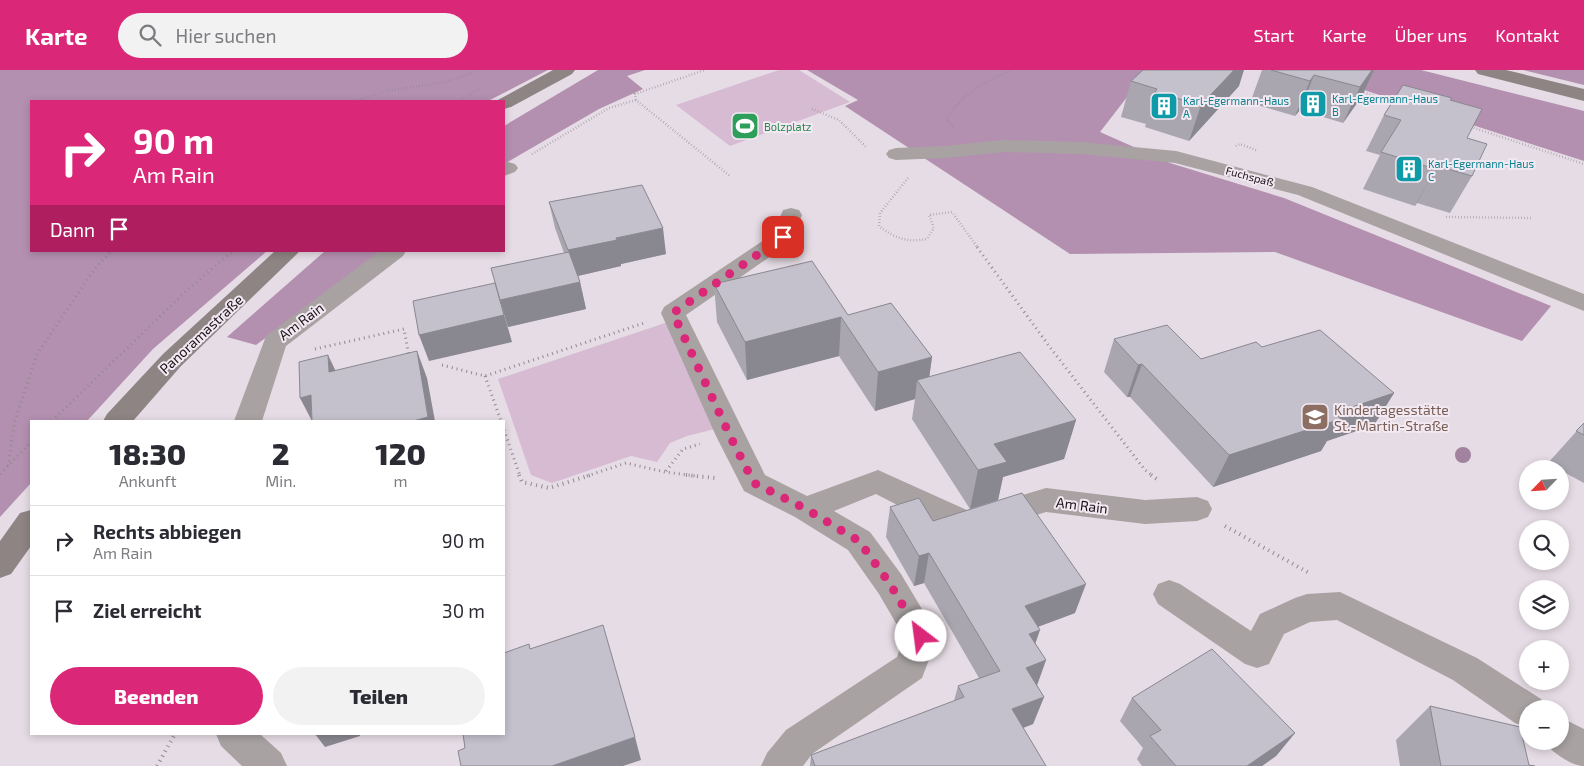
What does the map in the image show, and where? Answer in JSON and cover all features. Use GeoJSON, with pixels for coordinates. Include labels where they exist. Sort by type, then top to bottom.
{"type":"FeatureCollection","features":[{"type":"Feature","properties":{"kind":"main road"},"geometry":{"type":"LineString","coordinates":[[505,102],[566,70]]}},
{"type":"Feature","properties":{"kind":"main road"},"geometry":{"type":"LineString","coordinates":[[1484,70],[1584,95]]}},
{"type":"Feature","properties":{"kind":"main road","name":"Panoramastraße"},"geometry":{"type":"LineString","coordinates":[[118,420],[172,360],[288,252]]}},
{"type":"Feature","properties":{"kind":"main road"},"geometry":{"type":"LineString","coordinates":[[0,565],[30,523]]}},
{"type":"Feature","properties":{"kind":"street","name":"Fuchspaß"},"geometry":{"type":"LineString","coordinates":[[896,154],[945,152],[1003,146],[1071,148],[1176,157],[1305,191],[1584,303]]}},
{"type":"Feature","properties":{"kind":"street"},"geometry":{"type":"LineString","coordinates":[[780,766],[799,742],[910,667],[921,636],[890,584],[859,541],[806,509],[754,483],[673,313],[783,237],[791,215]]}},
{"type":"Feature","properties":{"kind":"street","name":"Am Rain"},"geometry":{"type":"LineString","coordinates":[[248,420],[275,342],[394,252]]}},
{"type":"Feature","properties":{"kind":"street","name":"Am Rain"},"geometry":{"type":"LineString","coordinates":[[806,509],[878,481],[918,502],[968,524],[1046,500],[1145,512],[1197,509]]}},
{"type":"Feature","properties":{"kind":"street"},"geometry":{"type":"LineString","coordinates":[[1168,594],[1257,653],[1272,624],[1308,608],[1340,606],[1466,669],[1519,706]]}},
{"type":"Feature","properties":{"kind":"street"},"geometry":{"type":"LineString","coordinates":[[235,735],[268,766]]}},
{"type":"Feature","properties":{"kind":"street"},"geometry":{"type":"LineString","coordinates":[[1569,740],[1584,750]]}},
{"type":"Feature","properties":{"kind":"path"},"geometry":{"type":"LineString","coordinates":[[358,100],[387,91],[445,82],[480,70]]}},
{"type":"Feature","properties":{"kind":"path"},"geometry":{"type":"LineString","coordinates":[[706,70],[635,94],[636,100],[730,176]]}},
{"type":"Feature","properties":{"kind":"path"},"geometry":{"type":"LineString","coordinates":[[945,152],[965,137],[947,120],[949,113],[967,95],[984,83],[1012,70]]}},
{"type":"Feature","properties":{"kind":"path"},"geometry":{"type":"LineString","coordinates":[[1356,90],[1402,104]]}},
{"type":"Feature","properties":{"kind":"path"},"geometry":{"type":"LineString","coordinates":[[506,169],[609,108],[636,100]]}},
{"type":"Feature","properties":{"kind":"path"},"geometry":{"type":"LineString","coordinates":[[812,109],[839,120],[867,148]]}},
{"type":"Feature","properties":{"kind":"path"},"geometry":{"type":"LineString","coordinates":[[1466,125],[1584,164]]}},
{"type":"Feature","properties":{"kind":"path"},"geometry":{"type":"LineString","coordinates":[[909,177],[880,213],[879,226],[889,235],[902,240],[916,242],[927,239],[934,228],[929,215],[952,212],[1049,346],[1145,470],[1197,509],[1242,537],[1309,573],[1340,606]]}},
{"type":"Feature","properties":{"kind":"path"},"geometry":{"type":"LineString","coordinates":[[8,466],[15,420],[37,354],[96,267],[111,252]]}},
{"type":"Feature","properties":{"kind":"path"},"geometry":{"type":"LineString","coordinates":[[53,420],[185,292],[232,252]]}},
{"type":"Feature","properties":{"kind":"path"},"geometry":{"type":"LineString","coordinates":[[442,365],[485,376],[673,313]]}},
{"type":"Feature","properties":{"kind":"path"},"geometry":{"type":"LineString","coordinates":[[270,359],[404,329],[410,364]]}},
{"type":"Feature","properties":{"kind":"path"},"geometry":{"type":"LineString","coordinates":[[485,376],[501,420]]}},
{"type":"Feature","properties":{"kind":"path"},"geometry":{"type":"LineString","coordinates":[[505,433],[522,482],[549,488],[626,463],[666,472],[754,483]]}},
{"type":"Feature","properties":{"kind":"path"},"geometry":{"type":"LineString","coordinates":[[666,472],[683,449],[730,436]]}},
{"type":"Feature","properties":{"kind":"path"},"geometry":{"type":"LineString","coordinates":[[0,474],[30,443]]}},
{"type":"Feature","properties":{"kind":"path"},"geometry":{"type":"LineString","coordinates":[[157,766],[174,735]]}},
{"type":"Feature","properties":{"kind":"shaded area"},"geometry":{"type":"Polygon","coordinates":[[[0,70],[548,70],[490,100],[30,100],[30,252],[266,252],[153,349],[88,420],[30,420],[30,484],[0,517],[0,70]]]}},
{"type":"Feature","properties":{"kind":"shaded area"},"geometry":{"type":"Polygon","coordinates":[[[598,70],[645,70],[627,76],[643,89],[599,109],[505,163],[505,125],[598,70]]]}},
{"type":"Feature","properties":{"kind":"shaded area","name":"Bolzplatz"},"geometry":{"type":"Polygon","coordinates":[[[779,70],[799,70],[850,102],[730,146],[676,105],[779,70]]]}},
{"type":"Feature","properties":{"kind":"shaded area"},"geometry":{"type":"Polygon","coordinates":[[[807,70],[1148,70],[1100,132],[1170,163],[1284,198],[1551,306],[1522,341],[1275,252],[1070,254],[845,106],[858,100],[807,70]]]}},
{"type":"Feature","properties":{"kind":"shaded area"},"geometry":{"type":"Polygon","coordinates":[[[1290,70],[1421,70],[1584,111],[1584,161],[1339,82],[1290,70]]]}},
{"type":"Feature","properties":{"kind":"shaded area"},"geometry":{"type":"Polygon","coordinates":[[[1523,70],[1584,70],[1584,85],[1523,70]]]}},
{"type":"Feature","properties":{"kind":"shaded area"},"geometry":{"type":"Polygon","coordinates":[[[324,252],[381,252],[256,345],[227,337],[324,252]]]}},
{"type":"Feature","properties":{"kind":"shaded area"},"geometry":{"type":"Polygon","coordinates":[[[668,322],[715,429],[687,436],[670,443],[657,462],[631,456],[552,483],[531,475],[498,379],[668,322]]]}},
{"type":"Feature","properties":{"kind":"building"},"geometry":{"type":"Polygon","coordinates":[[[1143,70],[1234,70],[1201,105],[1155,92],[1157,89],[1131,81],[1143,70]]]}},
{"type":"Feature","properties":{"kind":"building"},"geometry":{"type":"Polygon","coordinates":[[[1271,70],[1372,70],[1360,87],[1314,75],[1310,81],[1271,70]]]}},
{"type":"Feature","properties":{"kind":"building"},"geometry":{"type":"Polygon","coordinates":[[[1403,85],[1452,98],[1450,100],[1482,109],[1467,138],[1487,144],[1472,176],[1437,166],[1435,169],[1381,152],[1401,120],[1384,115],[1403,85]]]}},
{"type":"Feature","properties":{"kind":"building"},"geometry":{"type":"Polygon","coordinates":[[[642,185],[663,228],[568,250],[549,202],[642,185]]]}},
{"type":"Feature","properties":{"kind":"building"},"geometry":{"type":"Polygon","coordinates":[[[569,252],[580,282],[500,300],[491,268],[569,252]]]}},
{"type":"Feature","properties":{"kind":"building"},"geometry":{"type":"Polygon","coordinates":[[[812,261],[848,315],[891,303],[932,357],[878,372],[841,317],[745,342],[714,284],[812,261]]]}},
{"type":"Feature","properties":{"kind":"building"},"geometry":{"type":"Polygon","coordinates":[[[495,283],[504,315],[419,335],[413,301],[495,283]]]}},
{"type":"Feature","properties":{"kind":"building"},"geometry":{"type":"Polygon","coordinates":[[[1167,325],[1201,359],[1256,342],[1262,347],[1320,330],[1394,393],[1334,413],[1341,419],[1229,455],[1142,364],[1138,365],[1114,339],[1167,325]]]}},
{"type":"Feature","properties":{"kind":"building"},"geometry":{"type":"Polygon","coordinates":[[[417,351],[428,417],[417,420],[312,420],[311,395],[300,398],[299,362],[328,355],[329,372],[417,351]]]}},
{"type":"Feature","properties":{"kind":"building"},"geometry":{"type":"Polygon","coordinates":[[[1020,352],[1076,420],[994,444],[1007,462],[978,470],[917,380],[1020,352]]]}},
{"type":"Feature","properties":{"kind":"building"},"geometry":{"type":"Polygon","coordinates":[[[1584,423],[1584,435],[1576,431],[1584,423]]]}},
{"type":"Feature","properties":{"kind":"building"},"geometry":{"type":"Polygon","coordinates":[[[1022,493],[1086,584],[1025,606],[1040,630],[1029,634],[1046,660],[1026,668],[1044,697],[1012,709],[1046,766],[815,766],[811,755],[964,697],[958,686],[1000,671],[929,553],[919,556],[890,507],[919,498],[933,521],[1022,493]]]}},
{"type":"Feature","properties":{"kind":"building"},"geometry":{"type":"Polygon","coordinates":[[[603,625],[635,737],[552,766],[461,766],[458,751],[465,748],[463,735],[505,735],[505,653],[529,644],[530,649],[603,625]]]}},
{"type":"Feature","properties":{"kind":"building"},"geometry":{"type":"Polygon","coordinates":[[[1212,649],[1295,733],[1247,766],[1176,766],[1150,736],[1161,730],[1132,698],[1212,649]]]}},
{"type":"Feature","properties":{"kind":"building"},"geometry":{"type":"Polygon","coordinates":[[[1430,706],[1519,727],[1519,750],[1525,750],[1529,765],[1535,766],[1441,766],[1430,706]]]}},
{"type":"Feature","properties":{"kind":"place","name":"Karl-Egermann-Haus B"},"geometry":{"type":"Point","coordinates":[1313,104]}},
{"type":"Feature","properties":{"kind":"place","name":"Karl-Egermann-Haus A"},"geometry":{"type":"Point","coordinates":[1164,106]}},
{"type":"Feature","properties":{"kind":"place","name":"Bolzplatz"},"geometry":{"type":"Point","coordinates":[745,126]}},
{"type":"Feature","properties":{"kind":"place","name":"Karl-Egermann-Haus C"},"geometry":{"type":"Point","coordinates":[1409,169]}},
{"type":"Feature","properties":{"kind":"place","name":"Kindertagesstätte St.-Martin-Straße"},"geometry":{"type":"Point","coordinates":[1315,417]}},
{"type":"Feature","properties":{"kind":"route"},"geometry":{"type":"LineString","coordinates":[[783,237],[704,294],[673,313],[754,483],[806,509],[859,541],[890,584],[921,636]]}}]}
